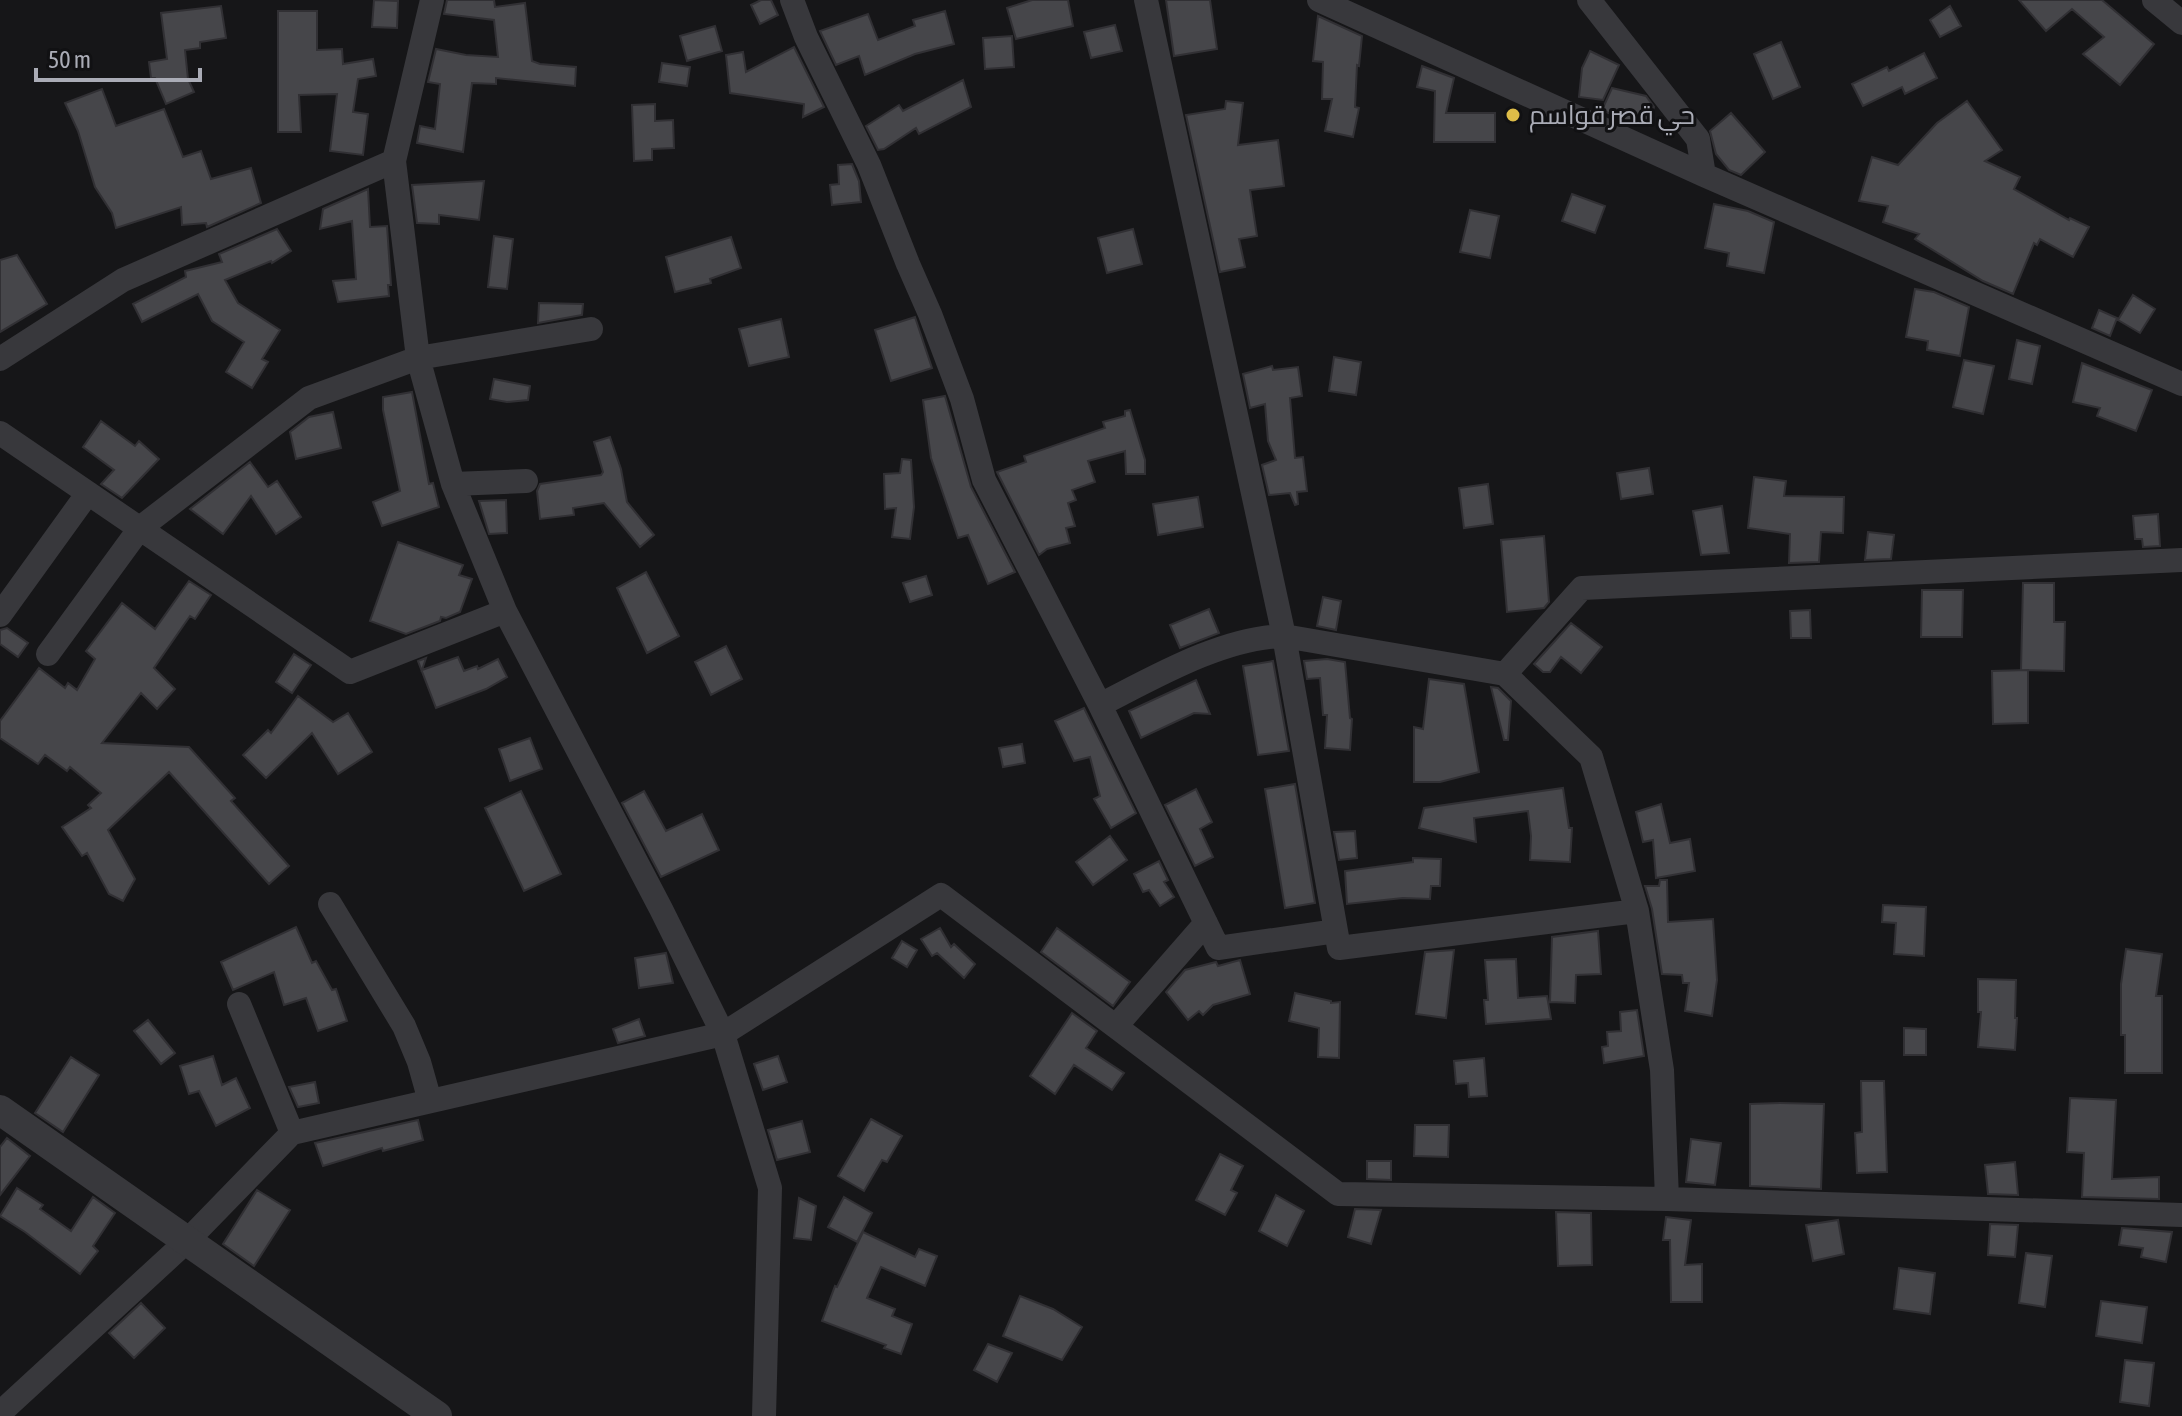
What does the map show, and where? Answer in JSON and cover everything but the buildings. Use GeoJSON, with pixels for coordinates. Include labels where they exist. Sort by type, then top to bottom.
{"type":"FeatureCollection","features":[{"type":"Feature","properties":{"kind":"street"},"geometry":{"type":"LineString","coordinates":[[432,0],[394,161],[418,358],[453,484],[505,611],[723,1034],[770,1188],[764,1416]]}},
{"type":"Feature","properties":{"kind":"street"},"geometry":{"type":"LineString","coordinates":[[792,0],[806,37],[869,165],[930,314],[962,399],[984,480],[1100,705],[1218,948],[1336,931]]}},
{"type":"Feature","properties":{"kind":"street"},"geometry":{"type":"LineString","coordinates":[[1146,0],[1284,636],[1339,948],[1637,911]]}},
{"type":"Feature","properties":{"kind":"street"},"geometry":{"type":"LineString","coordinates":[[1319,0],[1704,175],[2182,384]]}},
{"type":"Feature","properties":{"kind":"street"},"geometry":{"type":"LineString","coordinates":[[1589,0],[1698,139],[1704,175]]}},
{"type":"Feature","properties":{"kind":"street"},"geometry":{"type":"LineString","coordinates":[[2154,0],[2182,23]]}},
{"type":"Feature","properties":{"kind":"street"},"geometry":{"type":"LineString","coordinates":[[0,359],[123,280],[394,161]]}},
{"type":"Feature","properties":{"kind":"street"},"geometry":{"type":"LineString","coordinates":[[48,654],[140,528],[309,398],[418,358],[591,329]]}},
{"type":"Feature","properties":{"kind":"street"},"geometry":{"type":"LineString","coordinates":[[0,433],[350,672],[505,611]]}},
{"type":"Feature","properties":{"kind":"street"},"geometry":{"type":"LineString","coordinates":[[453,484],[526,481]]}},
{"type":"Feature","properties":{"kind":"street"},"geometry":{"type":"LineString","coordinates":[[0,615],[88,493]]}},
{"type":"Feature","properties":{"kind":"street"},"geometry":{"type":"LineString","coordinates":[[1505,674],[1582,588],[2182,560]]}},
{"type":"Feature","properties":{"kind":"street"},"geometry":{"type":"LineString","coordinates":[[1100,705],[1196,657],[1267,636],[1284,636],[1505,674],[1591,757],[1637,911],[1662,1070],[1667,1199]]}},
{"type":"Feature","properties":{"kind":"street"},"geometry":{"type":"LineString","coordinates":[[0,1413],[187,1241],[292,1133],[723,1034],[941,895],[1338,1194],[1667,1199],[2182,1215]]}},
{"type":"Feature","properties":{"kind":"street"},"geometry":{"type":"LineString","coordinates":[[330,904],[404,1026],[430,1101]]}},
{"type":"Feature","properties":{"kind":"street"},"geometry":{"type":"LineString","coordinates":[[1116,1026],[1206,923]]}},
{"type":"Feature","properties":{"kind":"street"},"geometry":{"type":"LineString","coordinates":[[239,1004],[292,1133]]}},
{"type":"Feature","properties":{"kind":"street"},"geometry":{"type":"LineString","coordinates":[[0,1110],[437,1416]]}},
{"type":"Feature","properties":{"kind":"place","name":"حي قصر قواسم"},"geometry":{"type":"Point","coordinates":[1513,115]}}]}
